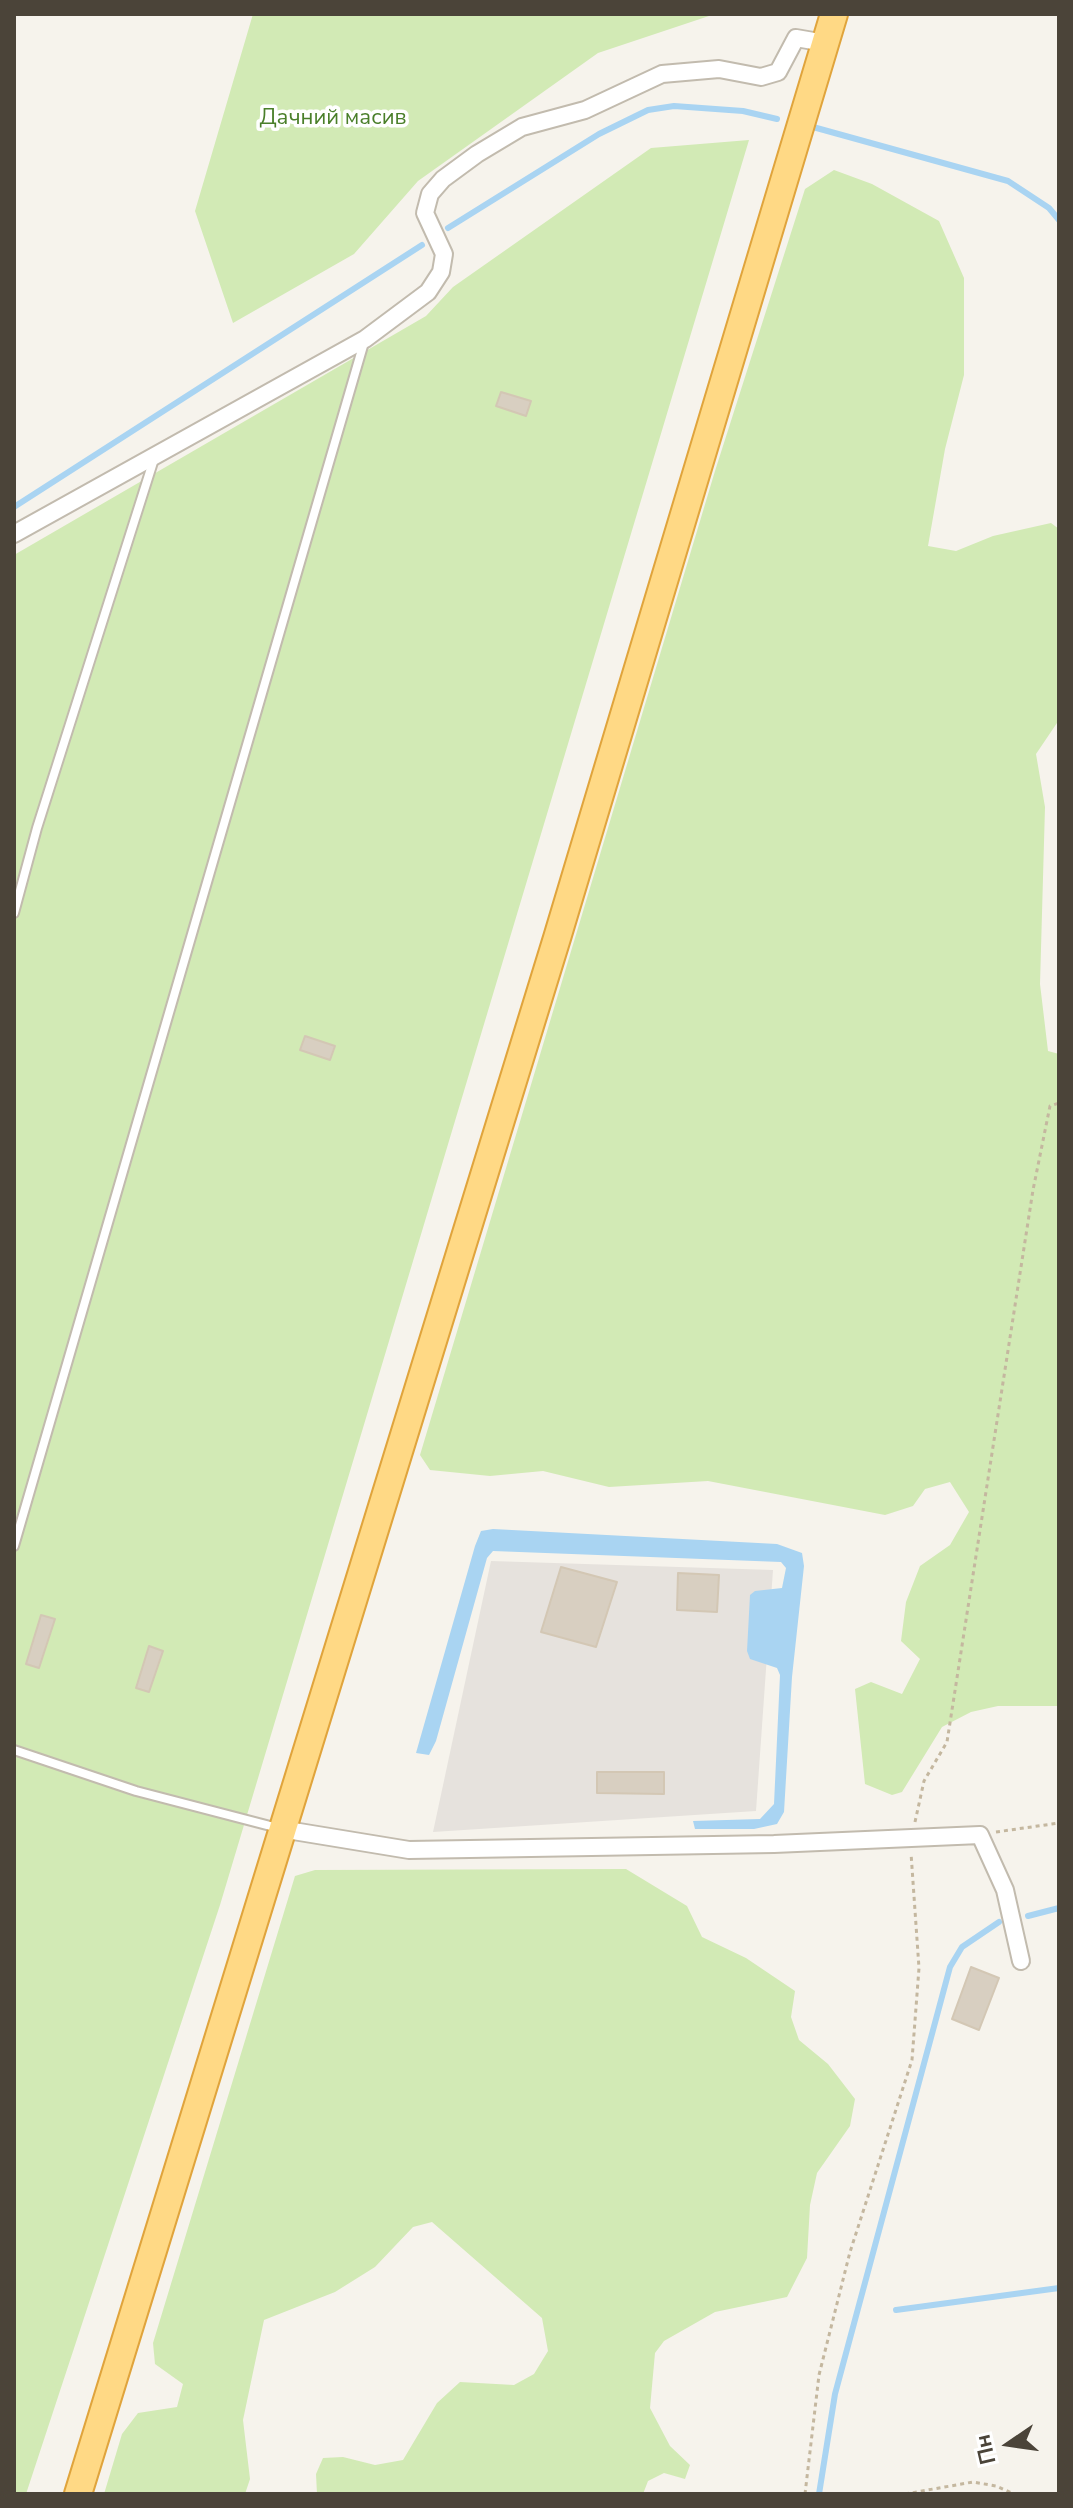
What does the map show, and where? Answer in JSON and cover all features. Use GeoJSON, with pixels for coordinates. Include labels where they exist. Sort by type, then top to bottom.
{"type":"FeatureCollection","features":[{"type":"Feature","properties":{"kind":"highway"},"geometry":{"type":"LineString","coordinates":[[78,2494],[552,953],[834,14]]}},
{"type":"Feature","properties":{"kind":"street"},"geometry":{"type":"LineString","coordinates":[[14,534],[77,496],[155,457],[365,339],[428,292],[441,272],[444,254],[425,213],[430,194],[443,179],[477,154],[522,127],[585,110],[662,74],[690,69],[719,69],[761,77],[778,72],[796,38],[825,43]]}},
{"type":"Feature","properties":{"kind":"street"},"geometry":{"type":"LineString","coordinates":[[281,1829],[409,1850],[980,1835],[1005,1890],[1021,1961]]}},
{"type":"Feature","properties":{"kind":"lane"},"geometry":{"type":"LineString","coordinates":[[14,1546],[365,339]]}},
{"type":"Feature","properties":{"kind":"lane"},"geometry":{"type":"LineString","coordinates":[[14,913],[37,828],[155,457]]}},
{"type":"Feature","properties":{"kind":"lane"},"geometry":{"type":"LineString","coordinates":[[14,1750],[136,1791],[281,1829]]}},
{"type":"Feature","properties":{"kind":"path"},"geometry":{"type":"LineString","coordinates":[[805,2494],[819,2375],[850,2252],[912,2060],[919,1968],[911,1838],[924,1781],[947,1742],[1033,1190],[1050,1106],[1059,1103]]}},
{"type":"Feature","properties":{"kind":"path"},"geometry":{"type":"LineString","coordinates":[[980,1835],[1059,1823]]}},
{"type":"Feature","properties":{"kind":"path"},"geometry":{"type":"LineString","coordinates":[[905,2494],[973,2482],[996,2486],[1014,2494]]}},
{"type":"Feature","properties":{"kind":"shaded area"},"geometry":{"type":"Polygon","coordinates":[[[491,1561],[773,1570],[756,1811],[433,1832],[491,1561]]]}},
{"type":"Feature","properties":{"kind":"green space","name":"Дачний масив"},"geometry":{"type":"Polygon","coordinates":[[[253,14],[715,14],[598,53],[418,181],[354,254],[233,323],[195,211],[253,14]]]}},
{"type":"Feature","properties":{"kind":"green space"},"geometry":{"type":"Polygon","coordinates":[[[749,140],[220,1905],[26,2494],[14,2494],[14,555],[426,316],[453,287],[651,148],[749,140]]]}},
{"type":"Feature","properties":{"kind":"green space"},"geometry":{"type":"Polygon","coordinates":[[[834,170],[872,184],[939,221],[964,278],[964,375],[945,449],[928,546],[956,551],[993,536],[1051,523],[1059,529],[1059,720],[1036,754],[1045,807],[1040,984],[1048,1051],[1059,1054],[1059,1706],[998,1706],[971,1712],[942,1727],[902,1792],[892,1795],[865,1784],[855,1689],[871,1682],[902,1694],[920,1659],[901,1641],[906,1602],[920,1566],[950,1545],[969,1512],[950,1482],[925,1489],[913,1506],[885,1515],[708,1481],[609,1487],[543,1471],[490,1476],[430,1470],[420,1455],[715,471],[805,189],[834,170]]]}},
{"type":"Feature","properties":{"kind":"green space"},"geometry":{"type":"Polygon","coordinates":[[[626,1869],[687,1906],[702,1937],[746,1958],[795,1991],[791,2017],[799,2040],[828,2064],[855,2099],[850,2126],[817,2173],[810,2205],[807,2258],[787,2297],[715,2312],[664,2341],[655,2353],[650,2408],[670,2446],[690,2465],[685,2479],[664,2473],[648,2481],[643,2494],[317,2494],[316,2474],[323,2458],[343,2457],[375,2465],[403,2460],[437,2403],[460,2382],[514,2385],[534,2374],[548,2351],[542,2318],[432,2222],[413,2227],[375,2267],[335,2292],[264,2320],[243,2420],[250,2479],[245,2494],[104,2494],[122,2434],[138,2413],[177,2407],[183,2384],[155,2364],[153,2343],[295,1876],[315,1870],[626,1869]]]}},
{"type":"Feature","properties":{"kind":"water"},"geometry":{"type":"Polygon","coordinates":[[[493,1529],[777,1544],[802,1553],[804,1566],[792,1677],[784,1812],[777,1824],[754,1829],[695,1829],[693,1821],[760,1819],[774,1804],[780,1675],[777,1668],[750,1659],[747,1651],[750,1595],[755,1591],[782,1588],[786,1568],[781,1562],[493,1551],[487,1558],[436,1741],[429,1755],[416,1753],[475,1546],[481,1531],[493,1529]]]}},
{"type":"Feature","properties":{"kind":"building"},"geometry":{"type":"Polygon","coordinates":[[[501,392],[531,401],[526,416],[496,406],[501,392]]]}},
{"type":"Feature","properties":{"kind":"building"},"geometry":{"type":"Polygon","coordinates":[[[305,1036],[335,1046],[330,1060],[300,1050],[305,1036]]]}},
{"type":"Feature","properties":{"kind":"building"},"geometry":{"type":"Polygon","coordinates":[[[561,1567],[617,1582],[596,1647],[541,1632],[561,1567]]]}},
{"type":"Feature","properties":{"kind":"building"},"geometry":{"type":"Polygon","coordinates":[[[678,1573],[719,1575],[717,1612],[677,1610],[678,1573]]]}},
{"type":"Feature","properties":{"kind":"building"},"geometry":{"type":"Polygon","coordinates":[[[41,1615],[55,1619],[39,1668],[26,1664],[41,1615]]]}},
{"type":"Feature","properties":{"kind":"building"},"geometry":{"type":"Polygon","coordinates":[[[149,1646],[163,1651],[149,1692],[136,1688],[149,1646]]]}},
{"type":"Feature","properties":{"kind":"building"},"geometry":{"type":"Polygon","coordinates":[[[597,1772],[664,1772],[664,1794],[597,1793],[597,1772]]]}},
{"type":"Feature","properties":{"kind":"building"},"geometry":{"type":"Polygon","coordinates":[[[971,1967],[999,1978],[979,2030],[952,2019],[971,1967]]]}},
{"type":"Feature","properties":{"kind":"waterway"},"geometry":{"type":"LineString","coordinates":[[448,228],[599,134],[648,110],[674,106],[743,111],[777,119]]}},
{"type":"Feature","properties":{"kind":"waterway"},"geometry":{"type":"LineString","coordinates":[[813,127],[1008,181],[1049,208],[1059,220]]}},
{"type":"Feature","properties":{"kind":"waterway"},"geometry":{"type":"LineString","coordinates":[[14,507],[422,245]]}},
{"type":"Feature","properties":{"kind":"waterway"},"geometry":{"type":"LineString","coordinates":[[1028,1916],[1059,1908]]}},
{"type":"Feature","properties":{"kind":"waterway"},"geometry":{"type":"LineString","coordinates":[[819,2494],[835,2394],[950,1967],[962,1947],[999,1922]]}},
{"type":"Feature","properties":{"kind":"waterway"},"geometry":{"type":"LineString","coordinates":[[896,2310],[1059,2288]]}}]}
